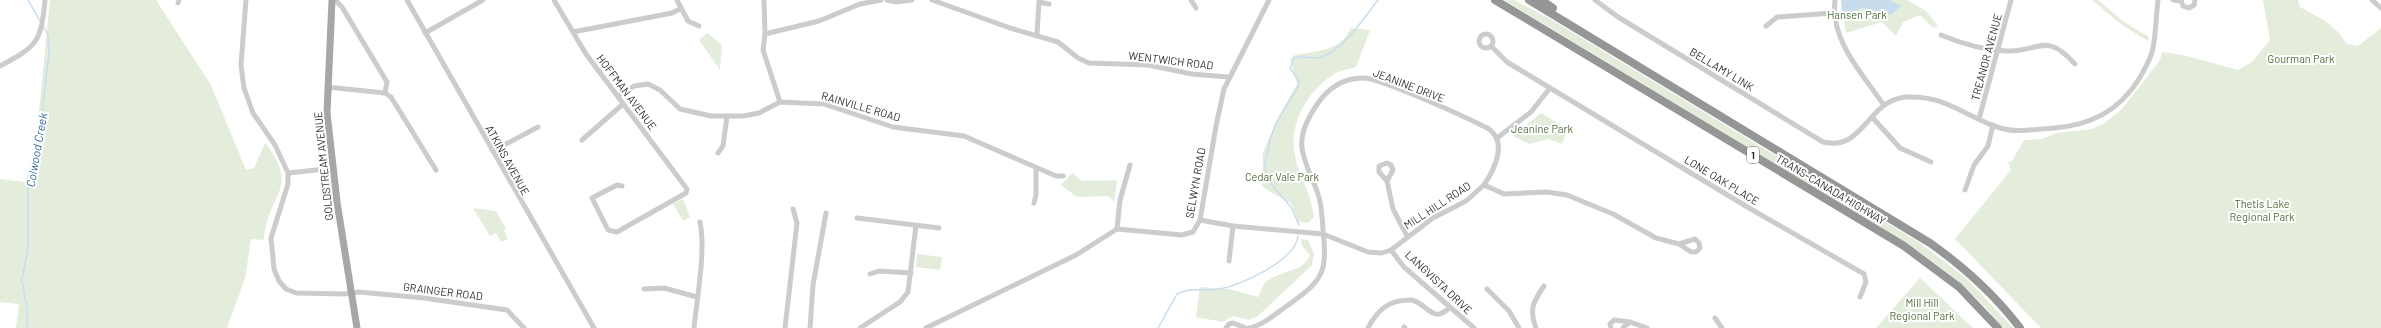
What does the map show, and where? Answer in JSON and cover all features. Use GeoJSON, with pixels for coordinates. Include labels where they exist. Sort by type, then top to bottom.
{"type":"FeatureCollection","features":[{"type":"Feature","properties":{"kind":"highway","name":"TRANS-CANADA HIGHWAY"},"geometry":{"type":"LineString","coordinates":[[1496,0],[1904,246],[1959,287],[1998,328]]}},
{"type":"Feature","properties":{"kind":"highway","name":"TRANS-CANADA HIGHWAY"},"geometry":{"type":"LineString","coordinates":[[1529,0],[1930,243],[1972,276],[2008,312],[2020,328]]}},
{"type":"Feature","properties":{"kind":"highway"},"geometry":{"type":"LineString","coordinates":[[1541,0],[1606,46]]}},
{"type":"Feature","properties":{"kind":"main road","name":"GOLDSTREAM AVENUE"},"geometry":{"type":"LineString","coordinates":[[332,0],[327,113],[337,202],[357,328]]}},
{"type":"Feature","properties":{"kind":"street"},"geometry":{"type":"LineString","coordinates":[[0,66],[32,46],[41,32],[44,0]]}},
{"type":"Feature","properties":{"kind":"street"},"geometry":{"type":"LineString","coordinates":[[246,0],[241,65],[244,88],[253,113],[274,145],[288,173],[326,169]]}},
{"type":"Feature","properties":{"kind":"street"},"geometry":{"type":"LineString","coordinates":[[335,0],[342,7],[387,82],[385,93]]}},
{"type":"Feature","properties":{"kind":"street","name":"ATKINS AVENUE"},"geometry":{"type":"LineString","coordinates":[[407,0],[492,152],[594,328]]}},
{"type":"Feature","properties":{"kind":"street"},"geometry":{"type":"LineString","coordinates":[[426,33],[483,0]]}},
{"type":"Feature","properties":{"kind":"street","name":"HOFFMAN AVENUE"},"geometry":{"type":"LineString","coordinates":[[554,0],[586,54],[685,184],[687,189],[686,193],[617,232],[608,230],[592,198],[618,185],[622,186]]}},
{"type":"Feature","properties":{"kind":"street"},"geometry":{"type":"LineString","coordinates":[[677,0],[680,9],[688,21],[699,26]]}},
{"type":"Feature","properties":{"kind":"street"},"geometry":{"type":"LineString","coordinates":[[618,96],[634,86],[648,84],[660,90],[674,105],[686,112],[727,116],[759,113],[780,102],[763,50],[765,34],[764,0]]}},
{"type":"Feature","properties":{"kind":"street"},"geometry":{"type":"LineString","coordinates":[[765,34],[819,21],[842,9],[881,0]]}},
{"type":"Feature","properties":{"kind":"street"},"geometry":{"type":"LineString","coordinates":[[887,0],[896,2],[912,0]]}},
{"type":"Feature","properties":{"kind":"street","name":"WENTWICH ROAD"},"geometry":{"type":"LineString","coordinates":[[932,0],[1010,28],[1058,42],[1078,58],[1089,63],[1148,65],[1192,74],[1228,77]]}},
{"type":"Feature","properties":{"kind":"street"},"geometry":{"type":"LineString","coordinates":[[1191,0],[1196,8]]}},
{"type":"Feature","properties":{"kind":"street","name":"SELWYN ROAD"},"geometry":{"type":"LineString","coordinates":[[1117,229],[1182,235],[1193,232],[1200,220],[1216,126],[1228,77],[1269,0]]}},
{"type":"Feature","properties":{"kind":"street","name":"BELLAMY LINK"},"geometry":{"type":"LineString","coordinates":[[1595,0],[1618,17],[1823,142],[1841,144],[1853,137],[1872,117]]}},
{"type":"Feature","properties":{"kind":"street"},"geometry":{"type":"LineString","coordinates":[[1835,0],[1833,13],[1842,44],[1883,104]]}},
{"type":"Feature","properties":{"kind":"street","name":"TREANOR AVENUE"},"geometry":{"type":"LineString","coordinates":[[1979,119],[2011,0]]}},
{"type":"Feature","properties":{"kind":"street"},"geometry":{"type":"LineString","coordinates":[[1931,162],[1900,148],[1872,117],[1883,104],[1905,98],[1927,97],[1946,102],[1993,125],[2024,130],[2074,126],[2091,121],[2111,110],[2128,94],[2149,61],[2153,49],[2158,0]]}},
{"type":"Feature","properties":{"kind":"street"},"geometry":{"type":"LineString","coordinates":[[2173,0],[2181,0],[2183,6],[2189,8],[2194,5],[2195,0]]}},
{"type":"Feature","properties":{"kind":"street"},"geometry":{"type":"LineString","coordinates":[[2372,0],[2381,8]]}},
{"type":"Feature","properties":{"kind":"street"},"geometry":{"type":"LineString","coordinates":[[1037,35],[1039,2],[1049,4]]}},
{"type":"Feature","properties":{"kind":"street"},"geometry":{"type":"LineString","coordinates":[[573,32],[672,13],[680,9]]}},
{"type":"Feature","properties":{"kind":"street"},"geometry":{"type":"LineString","coordinates":[[1766,26],[1777,17],[1833,13]]}},
{"type":"Feature","properties":{"kind":"street"},"geometry":{"type":"LineString","coordinates":[[1941,35],[1960,42],[1998,50],[2016,50],[2036,44],[2046,45],[2064,52],[2075,64]]}},
{"type":"Feature","properties":{"kind":"street","name":"LONE OAK PLACE"},"geometry":{"type":"LineString","coordinates":[[1491,46],[1507,62],[1749,208],[1864,274],[1866,282],[1860,297]]}},
{"type":"Feature","properties":{"kind":"street","name":"JEANINE DRIVE"},"geometry":{"type":"LineString","coordinates":[[1250,328],[1269,319],[1297,299],[1316,281],[1322,272],[1326,248],[1320,203],[1304,156],[1302,140],[1313,111],[1322,96],[1334,86],[1356,79],[1379,81],[1483,126],[1494,133],[1497,138]]}},
{"type":"Feature","properties":{"kind":"street"},"geometry":{"type":"LineString","coordinates":[[327,87],[385,93],[391,97],[436,170]]}},
{"type":"Feature","properties":{"kind":"street"},"geometry":{"type":"LineString","coordinates":[[1484,186],[1498,152],[1497,138],[1531,112],[1550,88]]}},
{"type":"Feature","properties":{"kind":"street","name":"RAINVILLE ROAD"},"geometry":{"type":"LineString","coordinates":[[780,102],[824,104],[893,126],[964,136],[1036,168],[1056,176],[1064,176]]}},
{"type":"Feature","properties":{"kind":"street"},"geometry":{"type":"LineString","coordinates":[[582,140],[623,104]]}},
{"type":"Feature","properties":{"kind":"street"},"geometry":{"type":"LineString","coordinates":[[718,154],[723,146],[727,116]]}},
{"type":"Feature","properties":{"kind":"street"},"geometry":{"type":"LineString","coordinates":[[1965,190],[1974,165],[1988,146],[1993,125]]}},
{"type":"Feature","properties":{"kind":"street"},"geometry":{"type":"LineString","coordinates":[[492,152],[538,127]]}},
{"type":"Feature","properties":{"kind":"street"},"geometry":{"type":"LineString","coordinates":[[926,328],[938,326],[1076,255],[1117,229],[1120,200],[1130,165]]}},
{"type":"Feature","properties":{"kind":"street"},"geometry":{"type":"LineString","coordinates":[[1034,203],[1036,195],[1036,168]]}},
{"type":"Feature","properties":{"kind":"street","name":"GRAINGER ROAD"},"geometry":{"type":"LineString","coordinates":[[288,173],[288,184],[271,238],[274,269],[279,281],[286,289],[296,293],[424,298],[507,310],[524,328]]}},
{"type":"Feature","properties":{"kind":"street"},"geometry":{"type":"LineString","coordinates":[[1387,181],[1393,208],[1407,236]]}},
{"type":"Feature","properties":{"kind":"street","name":"MILL HILL ROAD"},"geometry":{"type":"LineString","coordinates":[[1391,250],[1407,236],[1433,218],[1466,201],[1484,186],[1504,194],[1547,192],[1567,195],[1613,214],[1656,238],[1679,244]]}},
{"type":"Feature","properties":{"kind":"street"},"geometry":{"type":"LineString","coordinates":[[785,328],[797,223],[793,209]]}},
{"type":"Feature","properties":{"kind":"street"},"geometry":{"type":"LineString","coordinates":[[810,328],[813,285],[826,213]]}},
{"type":"Feature","properties":{"kind":"street"},"geometry":{"type":"LineString","coordinates":[[857,218],[939,228]]}},
{"type":"Feature","properties":{"kind":"street"},"geometry":{"type":"LineString","coordinates":[[1200,220],[1233,226],[1323,234],[1368,252],[1382,252],[1391,250]]}},
{"type":"Feature","properties":{"kind":"street"},"geometry":{"type":"LineString","coordinates":[[694,328],[702,231],[700,222]]}},
{"type":"Feature","properties":{"kind":"street"},"geometry":{"type":"LineString","coordinates":[[860,328],[900,302],[908,292],[916,225]]}},
{"type":"Feature","properties":{"kind":"street"},"geometry":{"type":"LineString","coordinates":[[1229,261],[1233,226]]}},
{"type":"Feature","properties":{"kind":"street","name":"LANGVISTA DRIVE"},"geometry":{"type":"LineString","coordinates":[[1391,250],[1404,267],[1474,328]]}},
{"type":"Feature","properties":{"kind":"street"},"geometry":{"type":"LineString","coordinates":[[870,274],[879,271],[911,273]]}},
{"type":"Feature","properties":{"kind":"street"},"geometry":{"type":"LineString","coordinates":[[1536,328],[1532,316],[1534,299],[1544,286]]}},
{"type":"Feature","properties":{"kind":"street"},"geometry":{"type":"LineString","coordinates":[[644,289],[664,288],[697,296]]}},
{"type":"Feature","properties":{"kind":"street"},"geometry":{"type":"LineString","coordinates":[[1487,289],[1509,311],[1519,328]]}},
{"type":"Feature","properties":{"kind":"street"},"geometry":{"type":"LineString","coordinates":[[1368,328],[1382,308],[1390,303],[1412,300],[1422,304],[1429,312],[1438,314],[1446,312],[1450,307]]}},
{"type":"Feature","properties":{"kind":"street"},"geometry":{"type":"LineString","coordinates":[[1715,318],[1722,328]]}},
{"type":"Feature","properties":{"kind":"street"},"geometry":{"type":"LineString","coordinates":[[1611,328],[1610,324],[1614,320],[1630,322],[1647,328]]}},
{"type":"Feature","properties":{"kind":"street"},"geometry":{"type":"LineString","coordinates":[[1623,328],[1630,322]]}},
{"type":"Feature","properties":{"kind":"street"},"geometry":{"type":"LineString","coordinates":[[1226,328],[1229,324],[1234,323],[1246,328]]}},
{"type":"Feature","properties":{"kind":"green space"},"geometry":{"type":"Polygon","coordinates":[[[50,0],[156,0],[211,85],[246,170],[254,168],[265,143],[276,159],[281,171],[279,192],[270,212],[264,240],[251,239],[245,279],[227,328],[16,328],[19,304],[0,302],[0,179],[32,183],[50,0]]]}},
{"type":"Feature","properties":{"kind":"green space"},"geometry":{"type":"Polygon","coordinates":[[[1504,0],[1514,0],[1552,20],[1920,243],[1967,279],[2013,328],[2003,328],[1982,303],[1958,281],[1933,261],[1906,243],[1504,0]]]}},
{"type":"Feature","properties":{"kind":"green space","name":"Hansen Park"},"geometry":{"type":"Polygon","coordinates":[[[1844,0],[1907,0],[1926,11],[1938,26],[1933,28],[1920,15],[1903,22],[1896,36],[1882,22],[1846,33],[1843,15],[1844,0]]]}},
{"type":"Feature","properties":{"kind":"green space"},"geometry":{"type":"Polygon","coordinates":[[[2092,0],[2098,0],[2124,22],[2149,37],[2148,41],[2122,25],[2092,0]]]}},
{"type":"Feature","properties":{"kind":"green space","name":"Thetis Lake Regional Park"},"geometry":{"type":"Polygon","coordinates":[[[2263,0],[2298,0],[2300,7],[2325,21],[2338,32],[2347,44],[2358,46],[2381,28],[2381,328],[2041,328],[1957,241],[1954,240],[2011,170],[2008,162],[2012,161],[2024,140],[2042,139],[2057,133],[2092,129],[2105,123],[2122,109],[2160,60],[2162,52],[2183,55],[2238,70],[2252,62],[2270,40],[2263,0]]]}},
{"type":"Feature","properties":{"kind":"green space","name":"Cedar Vale Park"},"geometry":{"type":"Polygon","coordinates":[[[1351,28],[1370,30],[1356,67],[1336,73],[1316,89],[1302,109],[1297,121],[1294,132],[1295,156],[1313,208],[1314,217],[1308,223],[1298,222],[1291,203],[1273,194],[1262,186],[1263,153],[1276,122],[1297,84],[1290,59],[1295,55],[1320,51],[1335,46],[1347,36],[1351,28]]]}},
{"type":"Feature","properties":{"kind":"green space"},"geometry":{"type":"Polygon","coordinates":[[[707,33],[722,45],[720,70],[699,40],[707,33]]]}},
{"type":"Feature","properties":{"kind":"green space","name":"Jeanine Park"},"geometry":{"type":"Polygon","coordinates":[[[1541,113],[1568,129],[1562,144],[1549,139],[1529,144],[1513,136],[1541,113]]]}},
{"type":"Feature","properties":{"kind":"green space"},"geometry":{"type":"Polygon","coordinates":[[[1072,173],[1082,181],[1117,180],[1114,202],[1109,196],[1077,197],[1061,185],[1072,173]]]}},
{"type":"Feature","properties":{"kind":"green space"},"geometry":{"type":"Polygon","coordinates":[[[683,199],[690,217],[683,221],[673,204],[683,199]]]}},
{"type":"Feature","properties":{"kind":"green space"},"geometry":{"type":"Polygon","coordinates":[[[473,208],[496,211],[506,229],[504,230],[508,239],[501,242],[496,233],[490,236],[473,208]]]}},
{"type":"Feature","properties":{"kind":"green space"},"geometry":{"type":"Polygon","coordinates":[[[1301,239],[1308,240],[1314,254],[1312,265],[1258,316],[1249,320],[1233,316],[1223,322],[1196,317],[1200,287],[1229,289],[1258,297],[1265,282],[1300,267],[1307,261],[1310,255],[1302,246],[1301,239]]]}},
{"type":"Feature","properties":{"kind":"green space"},"geometry":{"type":"Polygon","coordinates":[[[917,254],[942,257],[940,270],[916,267],[917,254]]]}},
{"type":"Feature","properties":{"kind":"green space","name":"Mill Hill Regional Park"},"geometry":{"type":"Polygon","coordinates":[[[1920,278],[1973,328],[1876,328],[1920,278]]]}},
{"type":"Feature","properties":{"kind":"water"},"geometry":{"type":"Polygon","coordinates":[[[1841,0],[1890,0],[1901,6],[1890,15],[1879,14],[1862,8],[1845,16],[1842,15],[1841,0]]]}},
{"type":"Feature","properties":{"kind":"waterway","name":"Colwood Creek"},"geometry":{"type":"LineString","coordinates":[[28,0],[40,21]]}},
{"type":"Feature","properties":{"kind":"waterway"},"geometry":{"type":"LineString","coordinates":[[1299,225],[1291,207],[1266,178],[1265,164],[1270,139],[1276,123],[1299,85],[1299,81],[1290,68],[1294,58],[1322,57],[1338,47],[1353,32],[1378,0]]}},
{"type":"Feature","properties":{"kind":"waterway","name":"Colwood Creek"},"geometry":{"type":"LineString","coordinates":[[27,328],[27,310],[22,280],[28,247],[28,178],[40,128],[49,53],[48,35],[43,26]]}},
{"type":"Feature","properties":{"kind":"waterway"},"geometry":{"type":"LineString","coordinates":[[1158,328],[1177,294],[1187,290],[1213,290],[1228,287],[1253,277],[1278,263],[1288,254],[1295,245],[1298,236]]}},
{"type":"Feature","properties":{"kind":"park label","name":"Gourman Park"},"geometry":{"type":"Point","coordinates":[2301,58]}}]}
